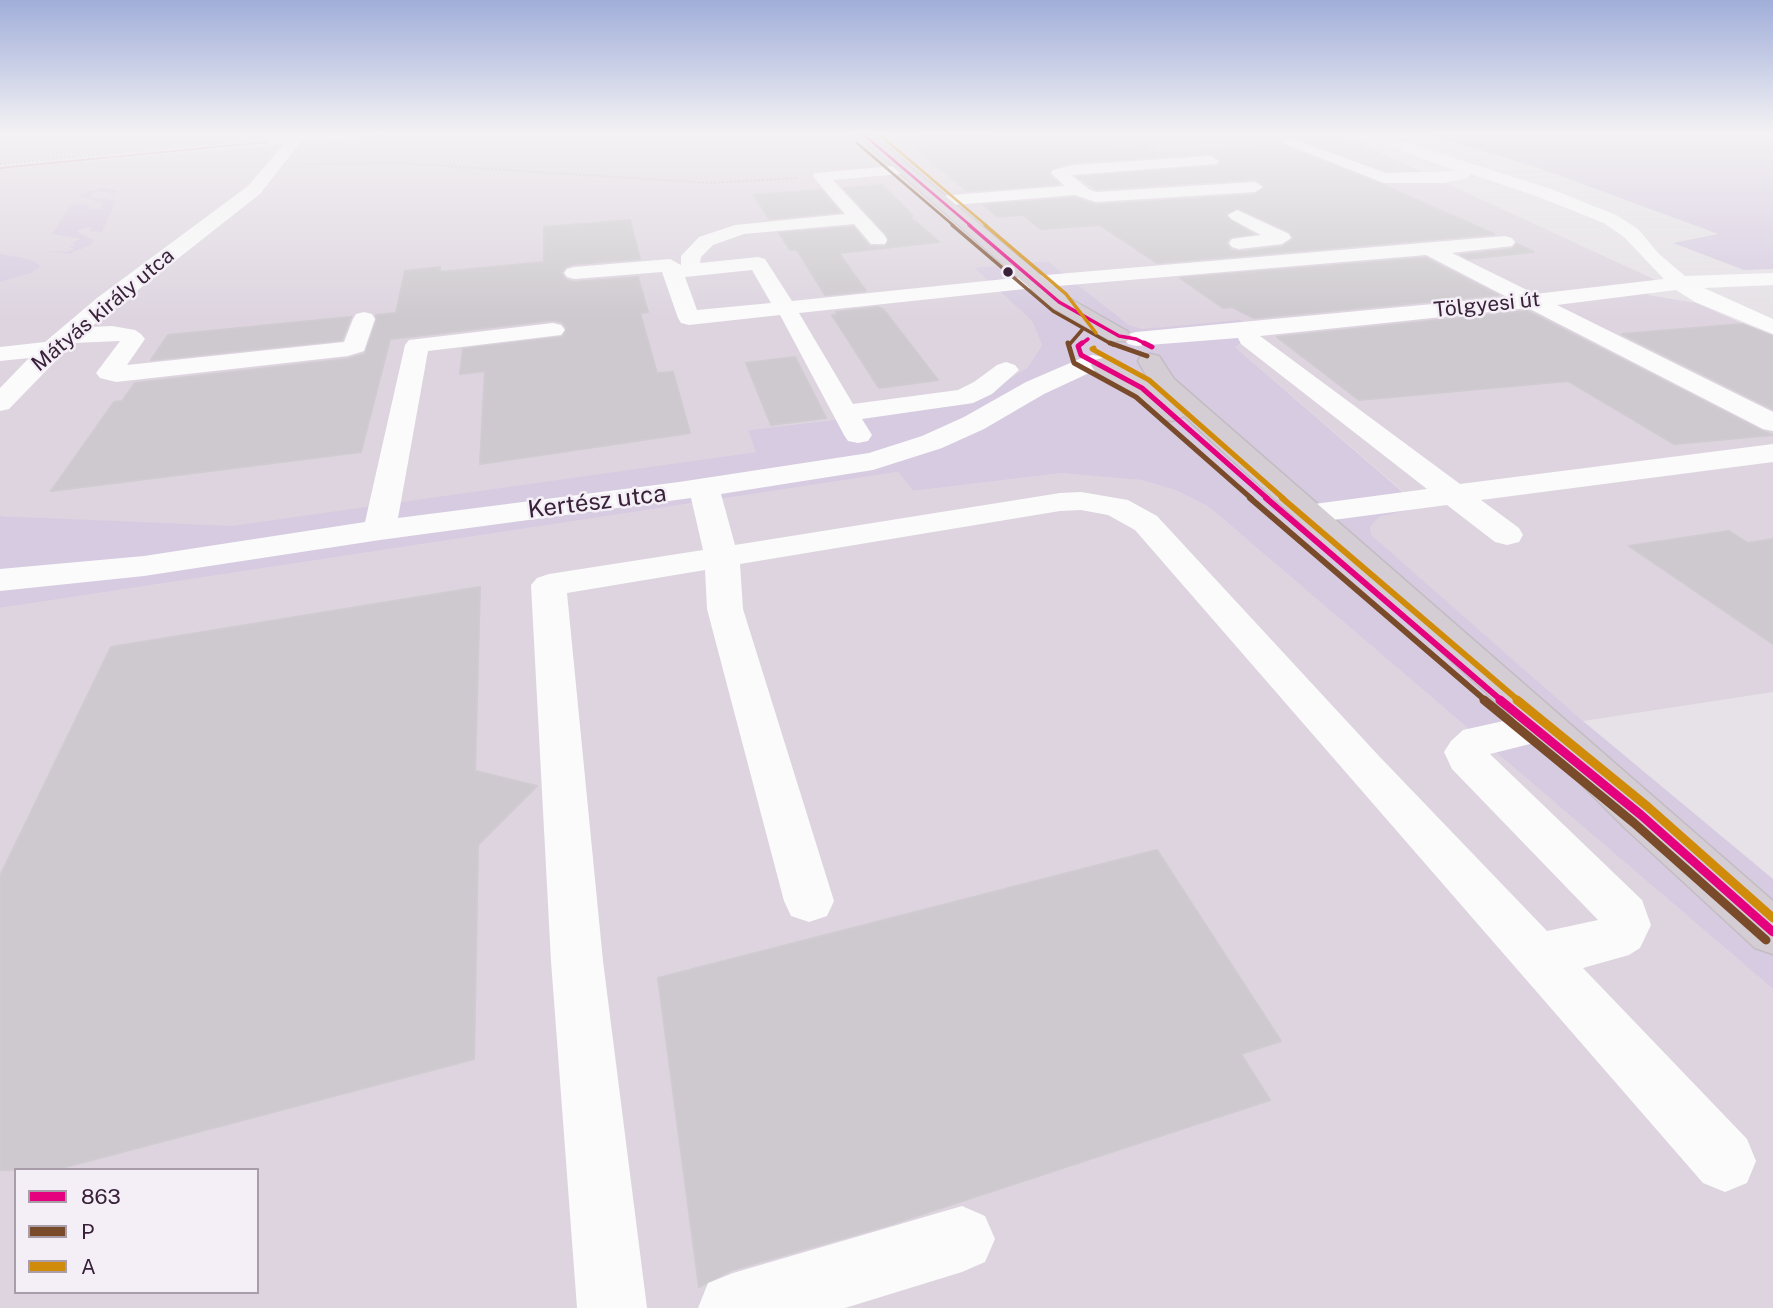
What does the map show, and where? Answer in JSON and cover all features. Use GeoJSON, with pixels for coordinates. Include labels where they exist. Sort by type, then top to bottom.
{"type":"FeatureCollection","features":[{"type":"Feature","properties":{"kind":"main road"},"geometry":{"type":"LineString","coordinates":[[934,196],[1059,302],[1140,348],[1164,384],[1544,722],[1641,815],[1773,932]]}},
{"type":"Feature","properties":{"kind":"main road"},"geometry":{"type":"LineString","coordinates":[[1059,302],[1091,355],[1163,404],[1318,544],[1535,729],[1641,815]]}},
{"type":"Feature","properties":{"kind":"main road"},"geometry":{"type":"LineString","coordinates":[[1091,355],[1130,367],[1140,348]]}},
{"type":"Feature","properties":{"kind":"main road"},"geometry":{"type":"LineString","coordinates":[[1091,355],[1140,348]]}},
{"type":"Feature","properties":{"kind":"street","name":"Mátyás király utca"},"geometry":{"type":"LineString","coordinates":[[0,403],[105,303],[246,196]]}},
{"type":"Feature","properties":{"kind":"street"},"geometry":{"type":"LineString","coordinates":[[839,196],[878,240]]}},
{"type":"Feature","properties":{"kind":"street"},"geometry":{"type":"LineString","coordinates":[[961,196],[965,199]]}},
{"type":"Feature","properties":{"kind":"street"},"geometry":{"type":"LineString","coordinates":[[940,201],[1002,196]]}},
{"type":"Feature","properties":{"kind":"street"},"geometry":{"type":"LineString","coordinates":[[1090,196],[1130,196]]}},
{"type":"Feature","properties":{"kind":"street"},"geometry":{"type":"LineString","coordinates":[[1553,196],[1610,219],[1631,233],[1652,258],[1680,283],[1703,298],[1773,327]]}},
{"type":"Feature","properties":{"kind":"street"},"geometry":{"type":"LineString","coordinates":[[796,203],[810,222]]}},
{"type":"Feature","properties":{"kind":"street"},"geometry":{"type":"LineString","coordinates":[[1213,246],[1282,238],[1237,215]]}},
{"type":"Feature","properties":{"kind":"street"},"geometry":{"type":"LineString","coordinates":[[858,218],[742,229],[706,241],[681,267],[688,318],[787,312],[1186,250]]}},
{"type":"Feature","properties":{"kind":"street"},"geometry":{"type":"LineString","coordinates":[[1026,276],[1505,242]]}},
{"type":"Feature","properties":{"kind":"street"},"geometry":{"type":"LineString","coordinates":[[1429,249],[1773,423]]}},
{"type":"Feature","properties":{"kind":"street"},"geometry":{"type":"LineString","coordinates":[[574,273],[670,265],[681,267],[758,264],[873,461]]}},
{"type":"Feature","properties":{"kind":"street","name":"Tölgyesi út"},"geometry":{"type":"LineString","coordinates":[[1140,348],[1211,333],[1680,283],[1773,279]]}},
{"type":"Feature","properties":{"kind":"street"},"geometry":{"type":"LineString","coordinates":[[1649,288],[1703,298]]}},
{"type":"Feature","properties":{"kind":"street"},"geometry":{"type":"LineString","coordinates":[[0,354],[112,333],[127,335],[132,339],[109,373],[116,374],[348,349],[356,346],[364,319]]}},
{"type":"Feature","properties":{"kind":"street"},"geometry":{"type":"LineString","coordinates":[[1211,333],[1282,344],[1526,323],[1564,324],[1591,329]]}},
{"type":"Feature","properties":{"kind":"street"},"geometry":{"type":"LineString","coordinates":[[380,530],[417,345],[553,330]]}},
{"type":"Feature","properties":{"kind":"street"},"geometry":{"type":"LineString","coordinates":[[1249,339],[1507,535]]}},
{"type":"Feature","properties":{"kind":"street","name":"Kertész utca"},"geometry":{"type":"LineString","coordinates":[[0,596],[144,566],[873,461],[932,442],[974,423],[1091,355]]}},
{"type":"Feature","properties":{"kind":"street"},"geometry":{"type":"LineString","coordinates":[[846,413],[964,397],[983,388],[1006,370]]}},
{"type":"Feature","properties":{"kind":"street"},"geometry":{"type":"LineString","coordinates":[[903,405],[932,442]]}},
{"type":"Feature","properties":{"kind":"street"},"geometry":{"type":"LineString","coordinates":[[1310,513],[1773,453]]}},
{"type":"Feature","properties":{"kind":"street"},"geometry":{"type":"LineString","coordinates":[[691,489],[809,901]]}},
{"type":"Feature","properties":{"kind":"street"},"geometry":{"type":"LineString","coordinates":[[612,1308],[577,961],[549,585],[1060,502],[1101,503],[1130,512],[1146,523],[1726,1161]]}},
{"type":"Feature","properties":{"kind":"street","name":"Kertész utca"},"geometry":{"type":"LineString","coordinates":[[0,580],[144,566]]}},
{"type":"Feature","properties":{"kind":"street"},"geometry":{"type":"LineString","coordinates":[[1535,729],[1478,741],[1466,752],[1467,758],[1614,903],[1623,915],[1625,925],[1622,932],[1611,939],[1539,956]]}},
{"type":"Feature","properties":{"kind":"street"},"geometry":{"type":"LineString","coordinates":[[733,1308],[962,1239]]}},
{"type":"Feature","properties":{"kind":"shaded area"},"geometry":{"type":"Polygon","coordinates":[[[0,196],[1474,196],[1660,282],[1648,295],[1696,303],[1773,337],[1773,692],[1583,721],[1370,535],[1370,527],[1379,517],[1420,506],[1235,347],[1255,333],[1144,329],[1129,325],[1048,261],[975,269],[1032,321],[1042,345],[1028,367],[969,404],[748,430],[757,452],[232,527],[0,516],[0,196]]]}},
{"type":"Feature","properties":{"kind":"shaded area"},"geometry":{"type":"Polygon","coordinates":[[[78,196],[116,201],[102,232],[90,231],[91,227],[77,232],[93,240],[92,244],[69,254],[46,251],[66,252],[75,249],[69,247],[77,245],[72,243],[81,239],[52,234],[70,205],[83,204],[89,206],[89,210],[101,209],[102,203],[78,196]]]}},
{"type":"Feature","properties":{"kind":"shaded area"},"geometry":{"type":"Polygon","coordinates":[[[1615,196],[1773,196],[1773,269],[1744,270],[1673,243],[1718,234],[1615,196]]]}},
{"type":"Feature","properties":{"kind":"shaded area"},"geometry":{"type":"Polygon","coordinates":[[[0,254],[36,262],[40,267],[31,273],[0,282],[0,254]]]}},
{"type":"Feature","properties":{"kind":"shaded area"},"geometry":{"type":"Polygon","coordinates":[[[1048,261],[1129,325],[1144,329],[1240,320],[1256,333],[1235,347],[1420,507],[1379,517],[1370,527],[1371,535],[1583,721],[1773,879],[1773,989],[1209,507],[1178,491],[1142,480],[1062,473],[913,491],[898,472],[0,608],[0,516],[232,526],[756,452],[748,430],[969,404],[1028,367],[1042,345],[1032,321],[974,268],[1048,261]]]}},
{"type":"Feature","properties":{"kind":"shaded area"},"geometry":{"type":"Polygon","coordinates":[[[898,472],[913,491],[1062,473],[1142,480],[1178,491],[1209,507],[1773,989],[1773,1308],[0,1308],[0,608],[898,472]]]}},
{"type":"Feature","properties":{"kind":"building"},"geometry":{"type":"Polygon","coordinates":[[[755,196],[826,196],[840,212],[769,219],[755,196]]]}},
{"type":"Feature","properties":{"kind":"building"},"geometry":{"type":"Polygon","coordinates":[[[851,196],[893,196],[913,216],[909,216],[939,242],[839,253],[866,291],[825,295],[797,250],[790,250],[779,233],[853,227],[869,246],[885,247],[889,241],[887,235],[851,196]]]}},
{"type":"Feature","properties":{"kind":"building"},"geometry":{"type":"Polygon","coordinates":[[[1238,196],[1408,196],[1494,234],[1157,263],[1100,225],[1041,229],[1023,215],[998,217],[984,205],[1075,198],[1096,205],[1238,196]],[[1238,208],[1227,213],[1226,217],[1253,234],[1230,237],[1226,243],[1231,250],[1239,252],[1282,247],[1294,239],[1290,232],[1238,208]]]}},
{"type":"Feature","properties":{"kind":"building"},"geometry":{"type":"Polygon","coordinates":[[[630,220],[640,259],[573,264],[565,267],[561,273],[566,280],[574,282],[638,277],[648,312],[640,313],[657,373],[673,372],[690,433],[480,464],[485,371],[460,374],[463,349],[563,337],[567,328],[562,322],[553,320],[390,339],[361,452],[51,491],[114,402],[122,401],[135,383],[348,359],[365,354],[377,320],[376,315],[396,313],[405,271],[440,267],[440,272],[544,262],[544,227],[630,220]]]}},
{"type":"Feature","properties":{"kind":"building"},"geometry":{"type":"Polygon","coordinates":[[[1517,244],[1534,252],[1469,259],[1461,255],[1512,249],[1517,244]]]}},
{"type":"Feature","properties":{"kind":"building"},"geometry":{"type":"Polygon","coordinates":[[[1425,258],[1498,295],[1254,318],[1232,307],[1223,308],[1180,278],[1425,258]]]}},
{"type":"Feature","properties":{"kind":"building"},"geometry":{"type":"Polygon","coordinates":[[[878,307],[884,310],[938,380],[879,388],[832,315],[838,315],[836,312],[878,307]]]}},
{"type":"Feature","properties":{"kind":"building"},"geometry":{"type":"Polygon","coordinates":[[[1527,311],[1773,435],[1674,444],[1568,381],[1359,400],[1277,337],[1527,311]]]}},
{"type":"Feature","properties":{"kind":"building"},"geometry":{"type":"Polygon","coordinates":[[[351,317],[342,340],[151,360],[168,335],[351,317]]]}},
{"type":"Feature","properties":{"kind":"building"},"geometry":{"type":"Polygon","coordinates":[[[1742,324],[1773,336],[1773,409],[1622,334],[1742,324]]]}},
{"type":"Feature","properties":{"kind":"building"},"geometry":{"type":"Polygon","coordinates":[[[795,357],[826,418],[771,425],[746,363],[795,357]]]}},
{"type":"Feature","properties":{"kind":"building"},"geometry":{"type":"Polygon","coordinates":[[[1729,531],[1748,543],[1773,539],[1773,644],[1629,546],[1729,531]]]}},
{"type":"Feature","properties":{"kind":"building"},"geometry":{"type":"Polygon","coordinates":[[[480,587],[475,771],[537,786],[478,845],[474,1059],[62,1168],[0,1170],[0,876],[111,647],[480,587]]]}},
{"type":"Feature","properties":{"kind":"building"},"geometry":{"type":"Polygon","coordinates":[[[1157,850],[1281,1041],[1241,1054],[1270,1100],[889,1225],[732,1270],[699,1287],[658,978],[1157,850]]]}},
{"type":"Feature","properties":{"kind":"transit line","name":"P"},"geometry":{"type":"LineString","coordinates":[[919,196],[1053,311],[1115,346],[1133,349],[1147,356]]}},
{"type":"Feature","properties":{"kind":"transit line","name":"863"},"geometry":{"type":"LineString","coordinates":[[935,196],[1059,302],[1119,336],[1136,339],[1152,347]]}},
{"type":"Feature","properties":{"kind":"transit line","name":"A"},"geometry":{"type":"LineString","coordinates":[[951,196],[1066,294],[1096,333]]}},
{"type":"Feature","properties":{"kind":"transit line","name":"P"},"geometry":{"type":"LineString","coordinates":[[1082,330],[1068,343],[1074,363],[1136,397],[1311,552],[1528,737],[1634,823],[1766,940]]}},
{"type":"Feature","properties":{"kind":"transit line","name":"863"},"geometry":{"type":"LineString","coordinates":[[1088,339],[1078,346],[1081,355],[1142,388],[1318,544],[1535,729],[1641,815],[1773,932]]}},
{"type":"Feature","properties":{"kind":"transit line","name":"A"},"geometry":{"type":"LineString","coordinates":[[1094,348],[1092,349],[1149,380],[1325,536],[1542,721],[1648,807],[1773,918]]}}]}
